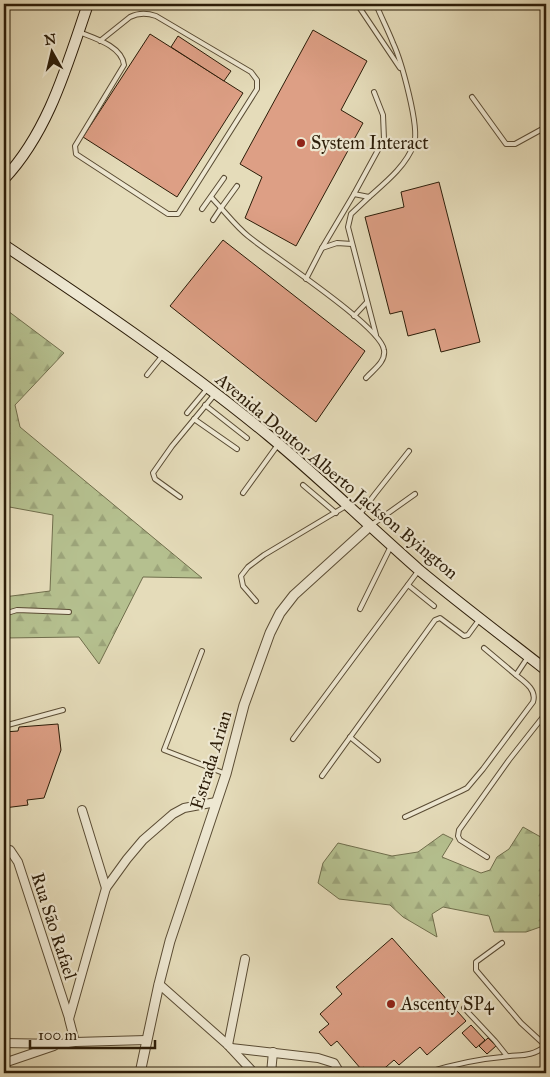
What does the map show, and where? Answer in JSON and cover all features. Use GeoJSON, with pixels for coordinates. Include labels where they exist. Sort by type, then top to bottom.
{"type":"FeatureCollection","features":[{"type":"Feature","properties":{"kind":"main road"},"geometry":{"type":"LineString","coordinates":[[4,179],[29,147],[52,106],[88,4]]}},
{"type":"Feature","properties":{"kind":"main road","name":"Avenida Doutor Alberto Jackson Byington"},"geometry":{"type":"LineString","coordinates":[[4,245],[164,354],[212,390],[278,444],[420,570],[546,670]]}},
{"type":"Feature","properties":{"kind":"street","name":"Estrada Arian"},"geometry":{"type":"LineString","coordinates":[[140,1073],[159,984],[182,903],[226,774],[244,705],[270,633],[280,613],[294,595],[370,526]]}},
{"type":"Feature","properties":{"kind":"street"},"geometry":{"type":"LineString","coordinates":[[75,1042],[69,1019],[106,888],[143,840],[173,814],[184,808],[216,802]]}},
{"type":"Feature","properties":{"kind":"street"},"geometry":{"type":"LineString","coordinates":[[82,810],[106,888]]}},
{"type":"Feature","properties":{"kind":"street","name":"Rua São Rafael"},"geometry":{"type":"LineString","coordinates":[[4,850],[10,850],[18,862],[69,1019]]}},
{"type":"Feature","properties":{"kind":"street"},"geometry":{"type":"LineString","coordinates":[[230,1046],[245,959]]}},
{"type":"Feature","properties":{"kind":"street"},"geometry":{"type":"LineString","coordinates":[[159,984],[230,1046],[254,1073]]}},
{"type":"Feature","properties":{"kind":"street"},"geometry":{"type":"LineString","coordinates":[[4,1043],[61,1044],[146,1040]]}},
{"type":"Feature","properties":{"kind":"street"},"geometry":{"type":"LineString","coordinates":[[4,1062],[61,1044]]}},
{"type":"Feature","properties":{"kind":"street"},"geometry":{"type":"LineString","coordinates":[[230,1046],[329,1061],[334,1063],[340,1073]]}},
{"type":"Feature","properties":{"kind":"street"},"geometry":{"type":"LineString","coordinates":[[271,1073],[273,1052]]}},
{"type":"Feature","properties":{"kind":"lane"},"geometry":{"type":"LineString","coordinates":[[357,4],[363,4]]}},
{"type":"Feature","properties":{"kind":"lane"},"geometry":{"type":"LineString","coordinates":[[357,4],[402,71]]}},
{"type":"Feature","properties":{"kind":"lane"},"geometry":{"type":"LineString","coordinates":[[376,4],[394,44],[416,127],[414,144],[407,158],[390,179],[359,206],[349,221],[352,244],[376,335]]}},
{"type":"Feature","properties":{"kind":"lane"},"geometry":{"type":"LineString","coordinates":[[79,32],[100,41],[120,54],[124,60],[124,67],[75,146],[76,154],[168,214],[178,214],[257,89],[256,77],[251,72],[156,16],[149,14],[135,14],[100,41]]}},
{"type":"Feature","properties":{"kind":"lane"},"geometry":{"type":"LineString","coordinates":[[306,279],[384,139],[383,115],[374,92]]}},
{"type":"Feature","properties":{"kind":"lane"},"geometry":{"type":"LineString","coordinates":[[472,97],[506,144],[515,144],[546,127]]}},
{"type":"Feature","properties":{"kind":"lane"},"geometry":{"type":"LineString","coordinates":[[202,209],[224,178]]}},
{"type":"Feature","properties":{"kind":"lane"},"geometry":{"type":"LineString","coordinates":[[212,220],[237,186]]}},
{"type":"Feature","properties":{"kind":"lane"},"geometry":{"type":"LineString","coordinates":[[354,194],[369,197]]}},
{"type":"Feature","properties":{"kind":"lane"},"geometry":{"type":"LineString","coordinates":[[211,197],[246,235],[306,279],[376,335],[381,342],[384,355],[382,360],[366,378]]}},
{"type":"Feature","properties":{"kind":"lane"},"geometry":{"type":"LineString","coordinates":[[322,248],[338,243],[352,244]]}},
{"type":"Feature","properties":{"kind":"lane"},"geometry":{"type":"LineString","coordinates":[[354,316],[367,302]]}},
{"type":"Feature","properties":{"kind":"lane"},"geometry":{"type":"LineString","coordinates":[[147,376],[164,354]]}},
{"type":"Feature","properties":{"kind":"lane"},"geometry":{"type":"LineString","coordinates":[[180,497],[155,479],[153,474],[172,446],[205,405],[212,390]]}},
{"type":"Feature","properties":{"kind":"lane"},"geometry":{"type":"LineString","coordinates":[[187,413],[212,390]]}},
{"type":"Feature","properties":{"kind":"lane"},"geometry":{"type":"LineString","coordinates":[[205,405],[248,438]]}},
{"type":"Feature","properties":{"kind":"lane"},"geometry":{"type":"LineString","coordinates":[[194,419],[237,449]]}},
{"type":"Feature","properties":{"kind":"lane"},"geometry":{"type":"LineString","coordinates":[[243,493],[278,444]]}},
{"type":"Feature","properties":{"kind":"lane"},"geometry":{"type":"LineString","coordinates":[[359,516],[409,451]]}},
{"type":"Feature","properties":{"kind":"lane"},"geometry":{"type":"LineString","coordinates":[[303,485],[336,513]]}},
{"type":"Feature","properties":{"kind":"lane"},"geometry":{"type":"LineString","coordinates":[[370,526],[415,494]]}},
{"type":"Feature","properties":{"kind":"lane"},"geometry":{"type":"LineString","coordinates":[[256,601],[243,586],[241,576],[248,567],[264,555],[348,505]]}},
{"type":"Feature","properties":{"kind":"lane"},"geometry":{"type":"LineString","coordinates":[[360,609],[392,545]]}},
{"type":"Feature","properties":{"kind":"lane"},"geometry":{"type":"LineString","coordinates":[[293,739],[420,570]]}},
{"type":"Feature","properties":{"kind":"lane"},"geometry":{"type":"LineString","coordinates":[[408,585],[434,606]]}},
{"type":"Feature","properties":{"kind":"lane"},"geometry":{"type":"LineString","coordinates":[[4,614],[17,610],[69,612]]}},
{"type":"Feature","properties":{"kind":"lane"},"geometry":{"type":"LineString","coordinates":[[322,776],[436,618],[440,618],[465,636],[468,635],[480,618]]}},
{"type":"Feature","properties":{"kind":"lane"},"geometry":{"type":"LineString","coordinates":[[405,817],[467,788],[483,770],[533,702],[534,698],[528,683],[484,648]]}},
{"type":"Feature","properties":{"kind":"lane"},"geometry":{"type":"LineString","coordinates":[[202,651],[164,750],[226,774]]}},
{"type":"Feature","properties":{"kind":"lane"},"geometry":{"type":"LineString","coordinates":[[516,675],[529,656]]}},
{"type":"Feature","properties":{"kind":"lane"},"geometry":{"type":"LineString","coordinates":[[4,726],[63,710]]}},
{"type":"Feature","properties":{"kind":"lane"},"geometry":{"type":"LineString","coordinates":[[487,857],[460,840],[458,836],[459,830],[509,760],[546,713]]}},
{"type":"Feature","properties":{"kind":"lane"},"geometry":{"type":"LineString","coordinates":[[350,737],[378,760]]}},
{"type":"Feature","properties":{"kind":"lane"},"geometry":{"type":"LineString","coordinates":[[425,1073],[507,1056],[528,1056],[546,1046],[521,1023],[476,970],[476,962],[502,944]]}},
{"type":"Feature","properties":{"kind":"lane"},"geometry":{"type":"LineString","coordinates":[[464,1008],[496,1041],[507,1056]]}},
{"type":"Feature","properties":{"kind":"green space"},"geometry":{"type":"Polygon","coordinates":[[[4,308],[64,353],[15,405],[20,427],[202,578],[143,577],[99,664],[79,637],[4,638],[4,597],[50,591],[53,515],[4,506],[4,308]]]}},
{"type":"Feature","properties":{"kind":"green space"},"geometry":{"type":"Polygon","coordinates":[[[523,827],[546,840],[546,925],[526,932],[494,932],[489,916],[443,907],[432,914],[437,937],[403,917],[390,905],[339,899],[318,883],[323,863],[338,843],[392,856],[418,852],[443,834],[453,839],[442,857],[481,873],[490,870],[497,857],[509,849],[523,827]]]}},
{"type":"Feature","properties":{"kind":"building","name":"System Interact"},"geometry":{"type":"Polygon","coordinates":[[[313,30],[367,61],[341,110],[363,123],[296,246],[245,218],[262,177],[240,164],[313,30]]]}},
{"type":"Feature","properties":{"kind":"building"},"geometry":{"type":"Polygon","coordinates":[[[150,34],[243,93],[177,197],[83,137],[150,34]]]}},
{"type":"Feature","properties":{"kind":"building"},"geometry":{"type":"Polygon","coordinates":[[[178,36],[231,71],[224,81],[171,47],[178,36]]]}},
{"type":"Feature","properties":{"kind":"building"},"geometry":{"type":"Polygon","coordinates":[[[439,182],[480,342],[441,352],[435,329],[408,336],[402,311],[390,314],[365,217],[404,207],[401,192],[439,182]]]}},
{"type":"Feature","properties":{"kind":"building"},"geometry":{"type":"Polygon","coordinates":[[[223,240],[365,351],[316,422],[170,306],[223,240]]]}},
{"type":"Feature","properties":{"kind":"building"},"geometry":{"type":"Polygon","coordinates":[[[58,724],[61,750],[44,798],[27,800],[28,805],[4,808],[4,732],[18,731],[19,727],[58,724]]]}},
{"type":"Feature","properties":{"kind":"building","name":"Ascenty SP4"},"geometry":{"type":"Polygon","coordinates":[[[392,938],[466,1021],[427,1055],[420,1047],[399,1065],[394,1060],[379,1073],[370,1073],[364,1067],[361,1069],[337,1041],[331,1046],[319,1032],[329,1024],[320,1014],[342,994],[336,987],[392,938]]]}},
{"type":"Feature","properties":{"kind":"building"},"geometry":{"type":"Polygon","coordinates":[[[471,1025],[485,1040],[476,1048],[462,1033],[471,1025]]]}},
{"type":"Feature","properties":{"kind":"building"},"geometry":{"type":"Polygon","coordinates":[[[488,1038],[496,1046],[487,1054],[479,1046],[488,1038]]]}},
{"type":"Feature","properties":{"kind":"place","name":"System Interact"},"geometry":{"type":"Point","coordinates":[301,143]}},
{"type":"Feature","properties":{"kind":"place","name":"Ascenty SP4"},"geometry":{"type":"Point","coordinates":[391,1004]}}]}
